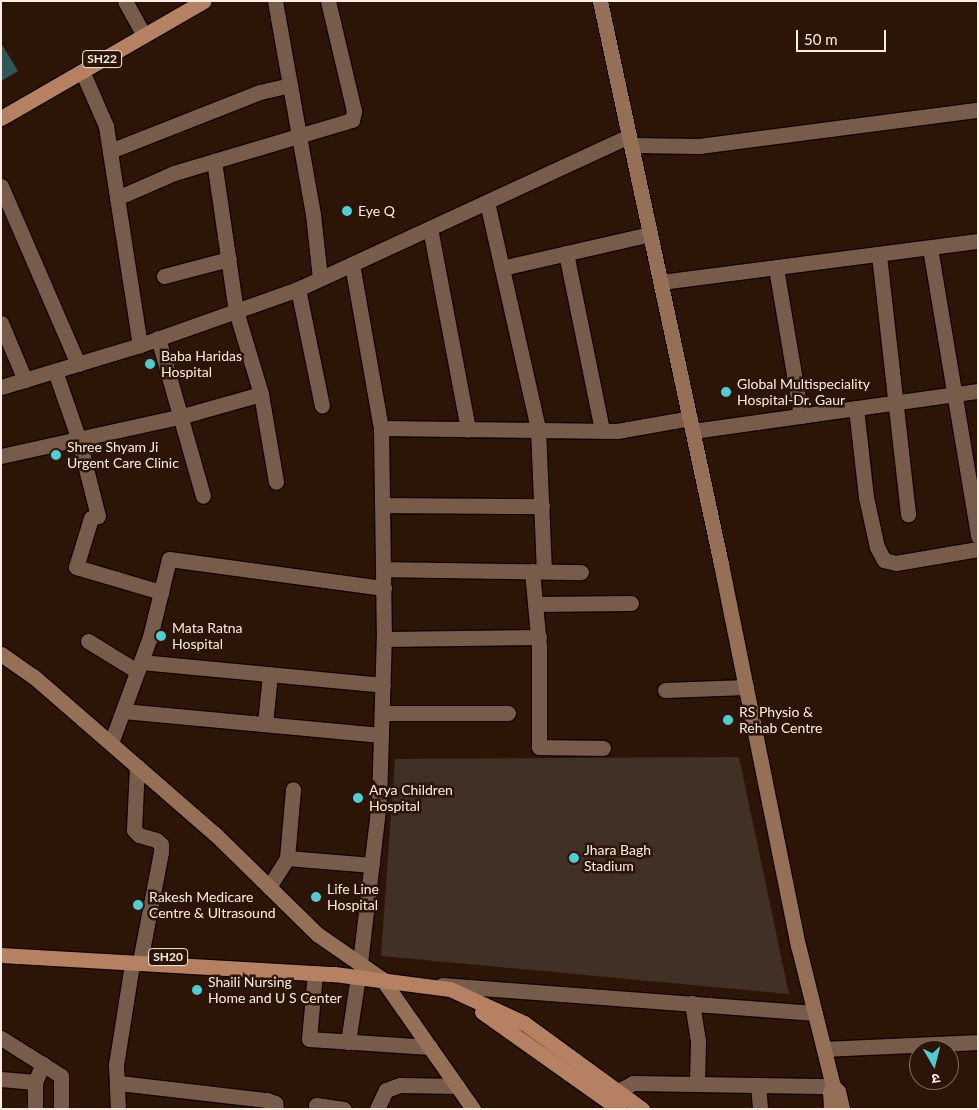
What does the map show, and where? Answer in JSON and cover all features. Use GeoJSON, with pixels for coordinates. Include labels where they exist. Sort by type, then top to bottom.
{"type":"FeatureCollection","features":[{"type":"Feature","properties":{"kind":"main road","name":"SH22"},"geometry":{"type":"LineString","coordinates":[[1,118],[204,1]]}},
{"type":"Feature","properties":{"kind":"main road","name":"SH20"},"geometry":{"type":"LineString","coordinates":[[1,945],[136,960],[315,973],[334,974],[359,970],[382,979],[429,984],[450,989],[524,1023],[642,1109]]}},
{"type":"Feature","properties":{"kind":"main road","name":"SH20"},"geometry":{"type":"LineString","coordinates":[[1,955],[300,966],[334,974]]}},
{"type":"Feature","properties":{"kind":"main road","name":"SH20"},"geometry":{"type":"LineString","coordinates":[[450,989],[619,1109]]}},
{"type":"Feature","properties":{"kind":"street"},"geometry":{"type":"LineString","coordinates":[[125,1],[144,35]]}},
{"type":"Feature","properties":{"kind":"street"},"geometry":{"type":"LineString","coordinates":[[275,1],[299,134],[320,278]]}},
{"type":"Feature","properties":{"kind":"street"},"geometry":{"type":"LineString","coordinates":[[117,198],[214,161],[299,134],[352,120],[354,111],[328,1]]}},
{"type":"Feature","properties":{"kind":"street"},"geometry":{"type":"LineString","coordinates":[[600,1],[815,1013],[833,1086],[838,1091],[842,1109]]}},
{"type":"Feature","properties":{"kind":"street"},"geometry":{"type":"LineString","coordinates":[[82,71],[106,126],[140,345]]}},
{"type":"Feature","properties":{"kind":"street"},"geometry":{"type":"LineString","coordinates":[[110,151],[260,92],[290,85]]}},
{"type":"Feature","properties":{"kind":"street"},"geometry":{"type":"LineString","coordinates":[[1,387],[140,345],[298,289],[487,202],[630,141],[699,146],[978,110]]}},
{"type":"Feature","properties":{"kind":"street"},"geometry":{"type":"LineString","coordinates":[[214,161],[236,311],[261,394],[276,482]]}},
{"type":"Feature","properties":{"kind":"street"},"geometry":{"type":"LineString","coordinates":[[1,186],[78,364]]}},
{"type":"Feature","properties":{"kind":"street"},"geometry":{"type":"LineString","coordinates":[[487,202],[538,430],[542,506],[535,604],[538,637],[539,747],[603,748]]}},
{"type":"Feature","properties":{"kind":"street"},"geometry":{"type":"LineString","coordinates":[[430,228],[468,429]]}},
{"type":"Feature","properties":{"kind":"street"},"geometry":{"type":"LineString","coordinates":[[502,268],[650,234]]}},
{"type":"Feature","properties":{"kind":"street"},"geometry":{"type":"LineString","coordinates":[[661,282],[978,242]]}},
{"type":"Feature","properties":{"kind":"street"},"geometry":{"type":"LineString","coordinates":[[930,248],[952,394],[978,536]]}},
{"type":"Feature","properties":{"kind":"street"},"geometry":{"type":"LineString","coordinates":[[566,253],[602,430]]}},
{"type":"Feature","properties":{"kind":"street"},"geometry":{"type":"LineString","coordinates":[[879,254],[908,514]]}},
{"type":"Feature","properties":{"kind":"street"},"geometry":{"type":"LineString","coordinates":[[164,276],[229,259]]}},
{"type":"Feature","properties":{"kind":"street"},"geometry":{"type":"LineString","coordinates":[[348,1042],[380,801],[384,639],[381,428],[352,264]]}},
{"type":"Feature","properties":{"kind":"street"},"geometry":{"type":"LineString","coordinates":[[776,268],[801,416]]}},
{"type":"Feature","properties":{"kind":"street"},"geometry":{"type":"LineString","coordinates":[[298,289],[322,406]]}},
{"type":"Feature","properties":{"kind":"street"},"geometry":{"type":"LineString","coordinates":[[1,323],[25,380]]}},
{"type":"Feature","properties":{"kind":"street"},"geometry":{"type":"LineString","coordinates":[[158,338],[203,496]]}},
{"type":"Feature","properties":{"kind":"street"},"geometry":{"type":"LineString","coordinates":[[55,371],[78,437],[98,516],[91,518],[76,567],[161,592]]}},
{"type":"Feature","properties":{"kind":"street"},"geometry":{"type":"LineString","coordinates":[[381,428],[602,430],[801,416],[978,391]]}},
{"type":"Feature","properties":{"kind":"street"},"geometry":{"type":"LineString","coordinates":[[1,456],[78,437],[179,416],[261,394]]}},
{"type":"Feature","properties":{"kind":"street"},"geometry":{"type":"LineString","coordinates":[[856,408],[866,497],[877,547],[884,560],[896,563],[978,549]]}},
{"type":"Feature","properties":{"kind":"street"},"geometry":{"type":"LineString","coordinates":[[382,505],[542,506]]}},
{"type":"Feature","properties":{"kind":"street"},"geometry":{"type":"LineString","coordinates":[[111,744],[139,666],[169,560],[384,588]]}},
{"type":"Feature","properties":{"kind":"street"},"geometry":{"type":"LineString","coordinates":[[383,569],[581,572]]}},
{"type":"Feature","properties":{"kind":"street"},"geometry":{"type":"LineString","coordinates":[[535,604],[631,602]]}},
{"type":"Feature","properties":{"kind":"street"},"geometry":{"type":"LineString","coordinates":[[384,639],[538,637]]}},
{"type":"Feature","properties":{"kind":"street"},"geometry":{"type":"LineString","coordinates":[[88,641],[139,666],[270,674],[383,685]]}},
{"type":"Feature","properties":{"kind":"street"},"geometry":{"type":"LineString","coordinates":[[1,654],[33,676],[215,834],[317,934],[359,970]]}},
{"type":"Feature","properties":{"kind":"street"},"geometry":{"type":"LineString","coordinates":[[264,724],[270,674]]}},
{"type":"Feature","properties":{"kind":"street"},"geometry":{"type":"LineString","coordinates":[[665,690],[746,687]]}},
{"type":"Feature","properties":{"kind":"street"},"geometry":{"type":"LineString","coordinates":[[123,711],[381,735]]}},
{"type":"Feature","properties":{"kind":"street"},"geometry":{"type":"LineString","coordinates":[[382,713],[508,713]]}},
{"type":"Feature","properties":{"kind":"street"},"geometry":{"type":"LineString","coordinates":[[118,1109],[119,1083],[116,1065],[136,960],[161,852],[161,844],[156,840],[139,835],[134,830],[137,766]]}},
{"type":"Feature","properties":{"kind":"street"},"geometry":{"type":"LineString","coordinates":[[269,887],[288,858],[294,789]]}},
{"type":"Feature","properties":{"kind":"street"},"geometry":{"type":"LineString","coordinates":[[288,858],[372,865]]}},
{"type":"Feature","properties":{"kind":"street"},"geometry":{"type":"LineString","coordinates":[[315,973],[309,1039],[430,1047]]}},
{"type":"Feature","properties":{"kind":"street"},"geometry":{"type":"LineString","coordinates":[[382,979],[473,1109]]}},
{"type":"Feature","properties":{"kind":"street"},"geometry":{"type":"LineString","coordinates":[[429,984],[815,1013]]}},
{"type":"Feature","properties":{"kind":"street"},"geometry":{"type":"LineString","coordinates":[[692,1003],[698,1041],[697,1084]]}},
{"type":"Feature","properties":{"kind":"street"},"geometry":{"type":"LineString","coordinates":[[1,1038],[61,1076],[61,1109]]}},
{"type":"Feature","properties":{"kind":"street"},"geometry":{"type":"LineString","coordinates":[[824,1049],[978,1042]]}},
{"type":"Feature","properties":{"kind":"street"},"geometry":{"type":"LineString","coordinates":[[35,1109],[35,1082],[43,1064]]}},
{"type":"Feature","properties":{"kind":"street"},"geometry":{"type":"LineString","coordinates":[[1,1079],[35,1082]]}},
{"type":"Feature","properties":{"kind":"street"},"geometry":{"type":"LineString","coordinates":[[618,1091],[633,1082],[833,1086]]}},
{"type":"Feature","properties":{"kind":"street"},"geometry":{"type":"LineString","coordinates":[[119,1083],[267,1100],[275,1103],[276,1109]]}},
{"type":"Feature","properties":{"kind":"street"},"geometry":{"type":"LineString","coordinates":[[378,1109],[386,1090],[400,1085],[457,1086]]}},
{"type":"Feature","properties":{"kind":"street"},"geometry":{"type":"LineString","coordinates":[[758,1085],[760,1109]]}},
{"type":"Feature","properties":{"kind":"street"},"geometry":{"type":"LineString","coordinates":[[831,1109],[830,1092],[833,1086]]}},
{"type":"Feature","properties":{"kind":"street"},"geometry":{"type":"LineString","coordinates":[[316,1105],[344,1109]]}},
{"type":"Feature","properties":{"kind":"shaded area","name":"Jhara Bagh Stadium"},"geometry":{"type":"Polygon","coordinates":[[[739,757],[789,994],[381,956],[395,759],[739,757]]]}},
{"type":"Feature","properties":{"kind":"water"},"geometry":{"type":"Polygon","coordinates":[[[1,43],[18,71],[1,81],[1,43]]]}},
{"type":"Feature","properties":{"kind":"place","name":"Eye Q"},"geometry":{"type":"Point","coordinates":[347,211]}},
{"type":"Feature","properties":{"kind":"place","name":"Baba Haridas Hospital"},"geometry":{"type":"Point","coordinates":[150,364]}},
{"type":"Feature","properties":{"kind":"place","name":"Global Multispeciality Hospital-Dr. Gaur"},"geometry":{"type":"Point","coordinates":[726,392]}},
{"type":"Feature","properties":{"kind":"place","name":"Shree Shyam Ji Urgent Care Clinic"},"geometry":{"type":"Point","coordinates":[56,455]}},
{"type":"Feature","properties":{"kind":"place","name":"Mata Ratna Hospital"},"geometry":{"type":"Point","coordinates":[161,636]}},
{"type":"Feature","properties":{"kind":"place","name":"RS Physio & Rehab Centre"},"geometry":{"type":"Point","coordinates":[728,720]}},
{"type":"Feature","properties":{"kind":"place","name":"Arya Children Hospital"},"geometry":{"type":"Point","coordinates":[358,798]}},
{"type":"Feature","properties":{"kind":"place","name":"Jhara Bagh Stadium"},"geometry":{"type":"Point","coordinates":[574,858]}},
{"type":"Feature","properties":{"kind":"place","name":"Life Line Hospital"},"geometry":{"type":"Point","coordinates":[316,897]}},
{"type":"Feature","properties":{"kind":"place","name":"Rakesh Medicare Centre & Ultrasound"},"geometry":{"type":"Point","coordinates":[138,905]}},
{"type":"Feature","properties":{"kind":"place","name":"Shaili Nursing Home and U S Center"},"geometry":{"type":"Point","coordinates":[197,990]}}]}
